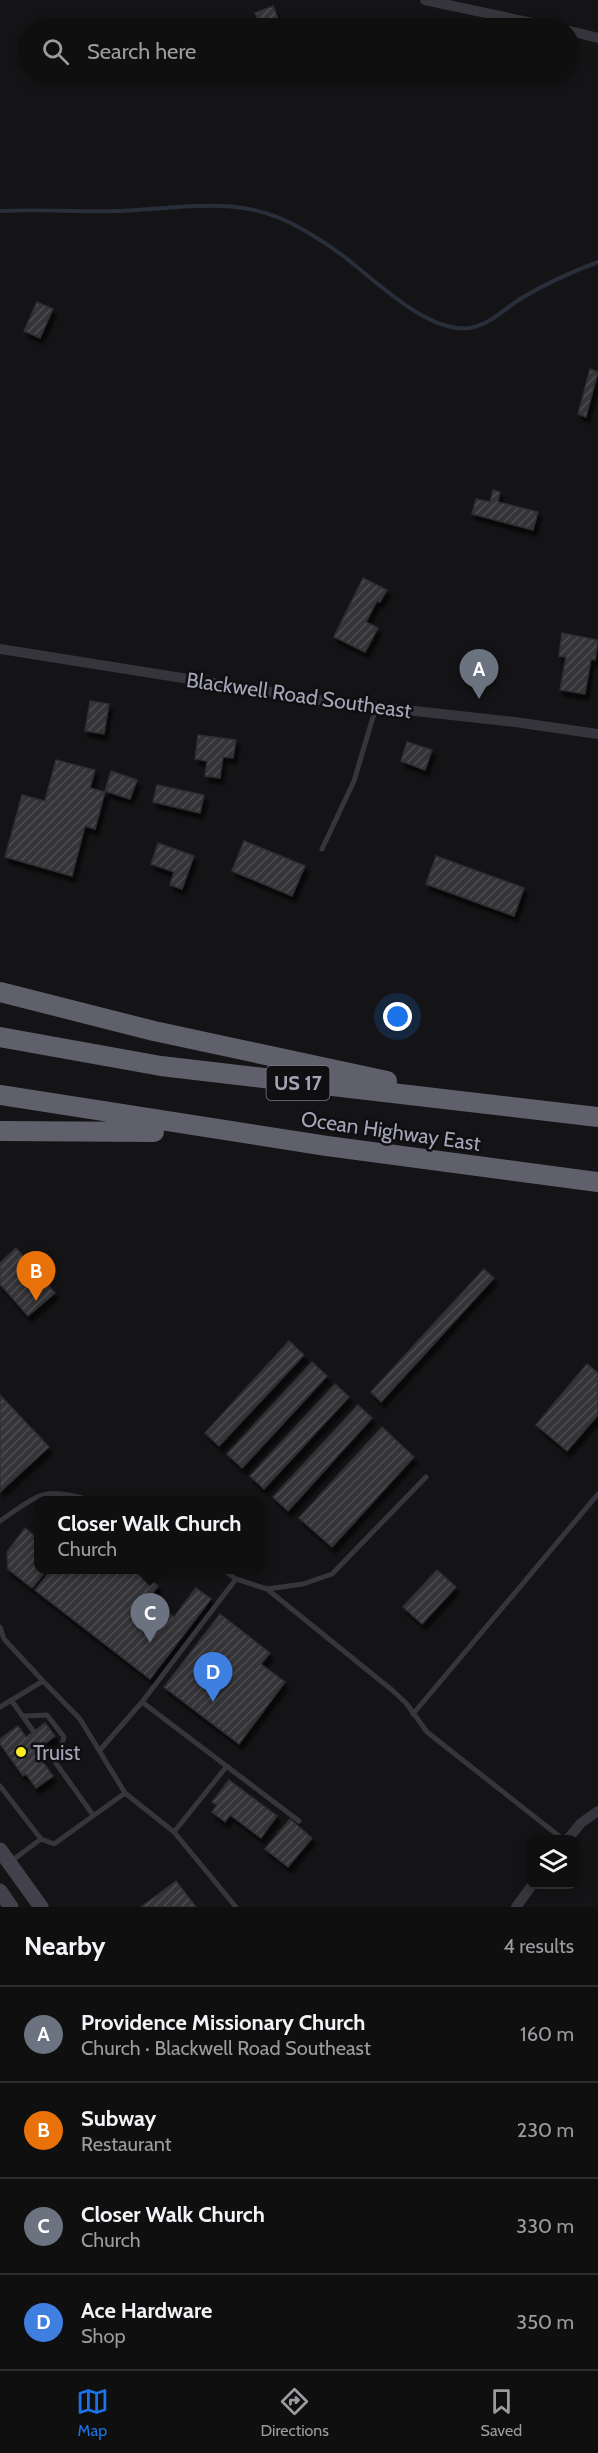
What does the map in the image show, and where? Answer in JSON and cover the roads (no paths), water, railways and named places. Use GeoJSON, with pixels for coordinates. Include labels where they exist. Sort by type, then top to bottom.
{"type":"FeatureCollection","features":[{"type":"Feature","properties":{"kind":"highway"},"geometry":{"type":"LineString","coordinates":[[0,992],[154,1031],[483,1102]]}},
{"type":"Feature","properties":{"kind":"highway","name":"Ocean Highway East"},"geometry":{"type":"LineString","coordinates":[[0,1037],[161,1066],[598,1117]]}},
{"type":"Feature","properties":{"kind":"highway","name":"Ocean Highway East"},"geometry":{"type":"LineString","coordinates":[[0,1095],[327,1146],[598,1182]]}},
{"type":"Feature","properties":{"kind":"highway"},"geometry":{"type":"LineString","coordinates":[[0,1131],[132,1131],[327,1146]]}},
{"type":"Feature","properties":{"kind":"main road"},"geometry":{"type":"LineString","coordinates":[[5,1857],[42,1907]]}},
{"type":"Feature","properties":{"kind":"main road"},"geometry":{"type":"LineString","coordinates":[[0,1891],[11,1907]]}},
{"type":"Feature","properties":{"kind":"street"},"geometry":{"type":"LineString","coordinates":[[425,0],[509,18]]}},
{"type":"Feature","properties":{"kind":"street"},"geometry":{"type":"LineString","coordinates":[[580,34],[598,38]]}},
{"type":"Feature","properties":{"kind":"street","name":"Blackwell Road Southeast"},"geometry":{"type":"LineString","coordinates":[[0,649],[376,707],[515,722],[598,734]]}},
{"type":"Feature","properties":{"kind":"street"},"geometry":{"type":"LineString","coordinates":[[570,1835],[598,1810]]}},
{"type":"Feature","properties":{"kind":"street"},"geometry":{"type":"LineString","coordinates":[[516,1907],[529,1889]]}},
{"type":"Feature","properties":{"kind":"lane"},"geometry":{"type":"LineString","coordinates":[[322,849],[354,781],[376,707]]}},
{"type":"Feature","properties":{"kind":"lane"},"geometry":{"type":"LineString","coordinates":[[267,1589],[303,1584],[332,1574],[426,1477]]}},
{"type":"Feature","properties":{"kind":"lane"},"geometry":{"type":"LineString","coordinates":[[38,1496],[43,1493],[63,1492],[76,1496]]}},
{"type":"Feature","properties":{"kind":"lane"},"geometry":{"type":"LineString","coordinates":[[413,1714],[598,1494]]}},
{"type":"Feature","properties":{"kind":"lane"},"geometry":{"type":"LineString","coordinates":[[0,1521],[34,1499]]}},
{"type":"Feature","properties":{"kind":"lane"},"geometry":{"type":"LineString","coordinates":[[230,1574],[236,1579],[267,1589],[392,1690],[406,1703],[427,1732],[561,1835]]}},
{"type":"Feature","properties":{"kind":"lane"},"geometry":{"type":"LineString","coordinates":[[100,1750],[142,1702],[236,1579]]}},
{"type":"Feature","properties":{"kind":"lane"},"geometry":{"type":"LineString","coordinates":[[0,1627],[4,1639],[80,1719],[125,1793],[174,1832],[236,1907]]}},
{"type":"Feature","properties":{"kind":"lane"},"geometry":{"type":"LineString","coordinates":[[0,1707],[43,1681]]}},
{"type":"Feature","properties":{"kind":"lane"},"geometry":{"type":"LineString","coordinates":[[11,1700],[34,1732]]}},
{"type":"Feature","properties":{"kind":"lane"},"geometry":{"type":"LineString","coordinates":[[142,1702],[299,1821]]}},
{"type":"Feature","properties":{"kind":"lane"},"geometry":{"type":"LineString","coordinates":[[22,1716],[47,1715],[64,1737],[56,1763]]}},
{"type":"Feature","properties":{"kind":"lane"},"geometry":{"type":"LineString","coordinates":[[43,1745],[93,1815]]}},
{"type":"Feature","properties":{"kind":"lane"},"geometry":{"type":"LineString","coordinates":[[174,1832],[227,1766]]}},
{"type":"Feature","properties":{"kind":"lane"},"geometry":{"type":"LineString","coordinates":[[0,1786],[41,1839],[54,1844],[125,1793]]}},
{"type":"Feature","properties":{"kind":"lane"},"geometry":{"type":"LineString","coordinates":[[5,1857],[41,1839]]}},
{"type":"Feature","properties":{"kind":"waterway"},"geometry":{"type":"LineString","coordinates":[[0,211],[114,211],[185,206],[254,210],[277,217],[311,234],[402,302],[436,322],[453,327],[469,328],[484,324],[539,288],[598,262]]}},
{"type":"Feature","properties":{"kind":"place","name":"Providence Missionary Church"},"geometry":{"type":"Point","coordinates":[479,699]}},
{"type":"Feature","properties":{"kind":"place","name":"Subway"},"geometry":{"type":"Point","coordinates":[36,1301]}},
{"type":"Feature","properties":{"kind":"place","name":"Closer Walk Church"},"geometry":{"type":"Point","coordinates":[150,1643]}},
{"type":"Feature","properties":{"kind":"place","name":"Ace Hardware"},"geometry":{"type":"Point","coordinates":[213,1702]}},
{"type":"Feature","properties":{"kind":"place","name":"Truist"},"geometry":{"type":"Point","coordinates":[21,1752]}}]}
